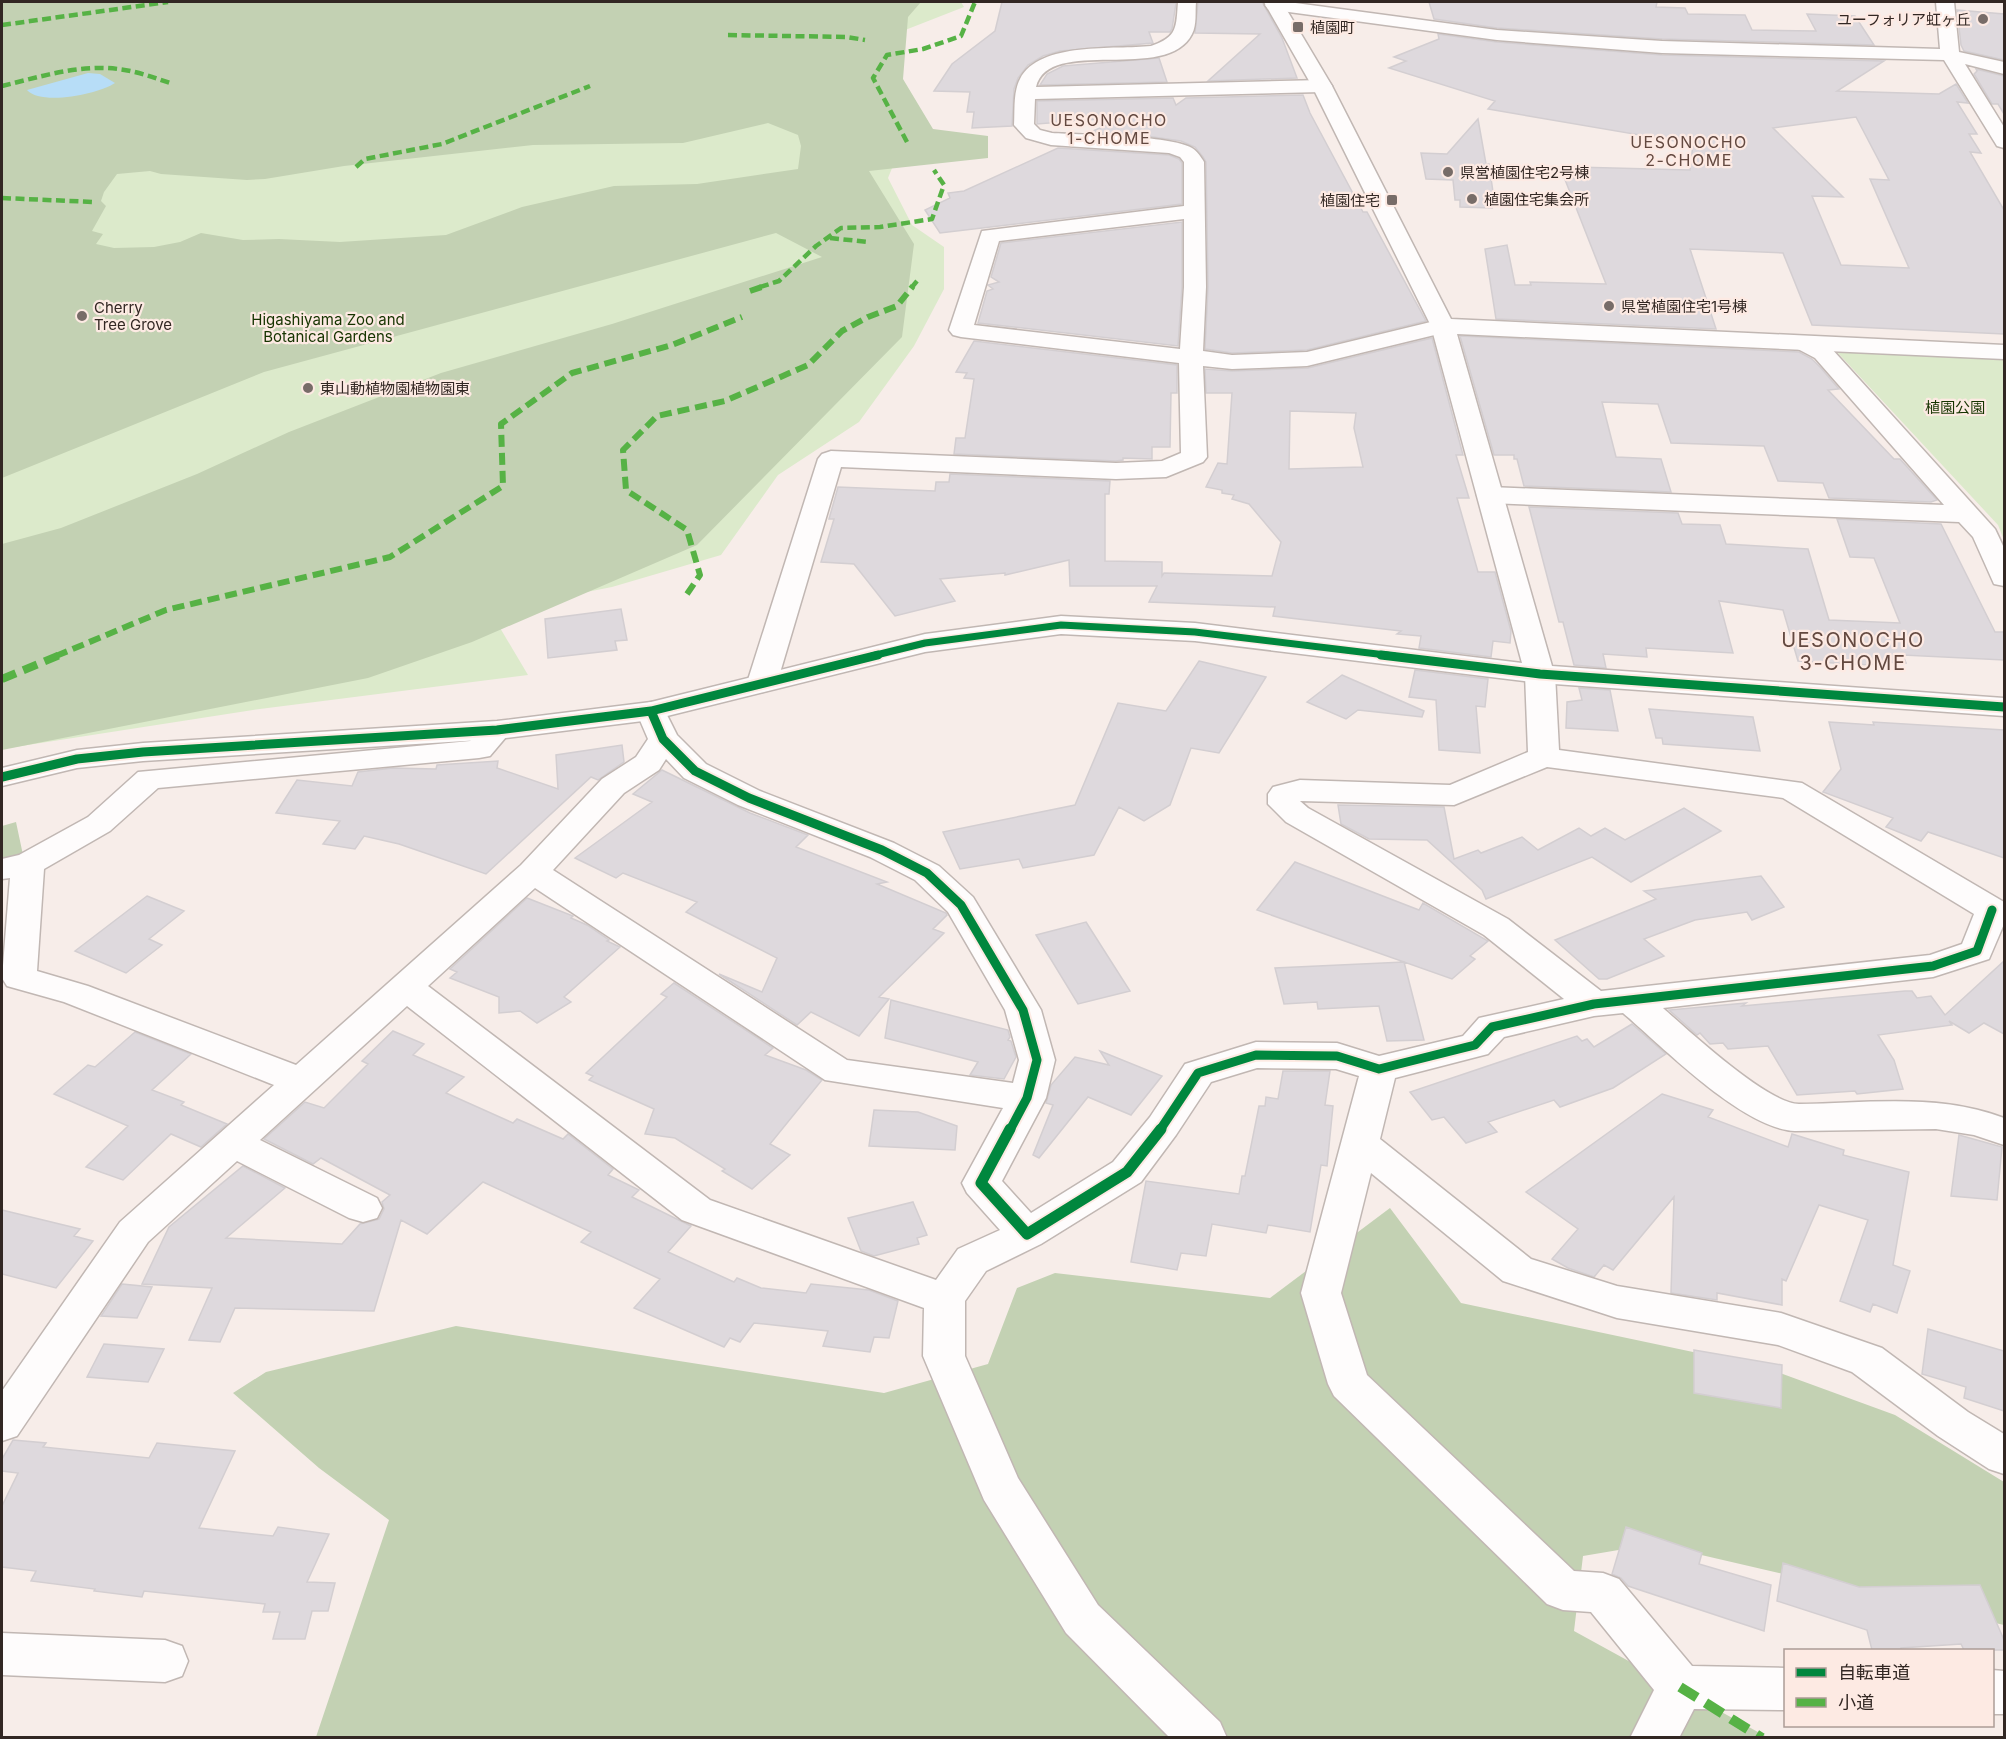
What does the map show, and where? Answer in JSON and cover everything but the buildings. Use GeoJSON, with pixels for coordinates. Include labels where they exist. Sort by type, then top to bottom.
{"type":"FeatureCollection","features":[{"type":"Feature","properties":{"kind":"street"},"geometry":{"type":"LineString","coordinates":[[762,683],[831,459],[1116,471],[1166,469],[1194,457],[1191,357],[1195,287],[1194,162],[1187,153],[1173,147],[1051,139],[1033,134],[1024,125],[1026,93],[1030,78],[1039,68],[1059,59],[1085,55],[1148,52],[1171,45],[1183,34],[1187,2]]}},
{"type":"Feature","properties":{"kind":"street"},"geometry":{"type":"LineString","coordinates":[[1945,2],[1950,55],[2001,132]]}},
{"type":"Feature","properties":{"kind":"street"},"geometry":{"type":"LineString","coordinates":[[1274,3],[1497,35],[1662,47],[1950,55],[2004,68]]}},
{"type":"Feature","properties":{"kind":"street"},"geometry":{"type":"LineString","coordinates":[[1274,3],[1322,86],[1443,326],[1540,674],[1544,757]]}},
{"type":"Feature","properties":{"kind":"street"},"geometry":{"type":"LineString","coordinates":[[1026,93],[1322,86]]}},
{"type":"Feature","properties":{"kind":"street"},"geometry":{"type":"LineString","coordinates":[[1194,211],[990,236],[961,330],[1232,362],[1307,359],[1443,326],[2004,352]]}},
{"type":"Feature","properties":{"kind":"street"},"geometry":{"type":"LineString","coordinates":[[1804,343],[1823,353],[1985,535],[2004,578]]}},
{"type":"Feature","properties":{"kind":"street"},"geometry":{"type":"LineString","coordinates":[[1490,495],[1967,514]]}},
{"type":"Feature","properties":{"kind":"street"},"geometry":{"type":"LineString","coordinates":[[2,777],[77,759],[143,752],[497,730],[657,725],[762,683],[925,643],[1061,625],[1195,632],[1540,674],[2004,707]]}},
{"type":"Feature","properties":{"kind":"street"},"geometry":{"type":"LineString","coordinates":[[2,1424],[134,1232],[532,872],[613,786],[648,763],[657,725]]}},
{"type":"Feature","properties":{"kind":"street"},"geometry":{"type":"LineString","coordinates":[[657,725],[696,771],[749,798],[891,854],[927,873],[961,905],[1023,1010],[1037,1060],[1027,1098],[981,1183],[1027,1234]]}},
{"type":"Feature","properties":{"kind":"street"},"geometry":{"type":"LineString","coordinates":[[301,1082],[76,994],[19,978],[15,866],[99,824],[149,779],[479,749],[497,730]]}},
{"type":"Feature","properties":{"kind":"street"},"geometry":{"type":"LineString","coordinates":[[1203,1737],[1082,1619],[1000,1487],[944,1356],[945,1299],[972,1260],[1027,1234],[1127,1173],[1163,1126],[1198,1073],[1256,1055],[1336,1056],[1379,1069],[1475,1045],[1492,1027],[1594,1004],[1933,966],[1977,951],[1998,911],[1791,790],[1544,757],[1454,795],[1300,790],[1284,794],[1284,804],[1297,815],[1496,927],[1594,1004]]}},
{"type":"Feature","properties":{"kind":"street"},"geometry":{"type":"LineString","coordinates":[[532,872],[838,1071],[1027,1098]]}},
{"type":"Feature","properties":{"kind":"street"},"geometry":{"type":"LineString","coordinates":[[406,987],[696,1210],[945,1299]]}},
{"type":"Feature","properties":{"kind":"street"},"geometry":{"type":"LineString","coordinates":[[1630,1000],[1753,1101],[1785,1117],[1922,1113],[1989,1125],[2004,1132]]}},
{"type":"Feature","properties":{"kind":"street"},"geometry":{"type":"LineString","coordinates":[[1379,1069],[1322,1293],[1348,1384],[1563,1590],[1603,1593],[1680,1687],[1784,1689]]}},
{"type":"Feature","properties":{"kind":"street"},"geometry":{"type":"LineString","coordinates":[[233,1143],[363,1208]]}},
{"type":"Feature","properties":{"kind":"street"},"geometry":{"type":"LineString","coordinates":[[1360,1143],[1517,1270],[1617,1302],[1781,1329],[1867,1360],[1953,1424],[2004,1456]]}},
{"type":"Feature","properties":{"kind":"street"},"geometry":{"type":"LineString","coordinates":[[2,1654],[165,1661]]}},
{"type":"Feature","properties":{"kind":"street"},"geometry":{"type":"LineString","coordinates":[[1654,1737],[1680,1687]]}},
{"type":"Feature","properties":{"kind":"green space","name":"Higashiyama Zoo and Botanical Gardens"},"geometry":{"type":"Polygon","coordinates":[[[2,2],[961,2],[964,7],[854,50],[901,146],[888,178],[912,225],[944,247],[944,289],[914,346],[859,422],[778,475],[721,555],[612,587],[490,611],[528,675],[253,710],[2,749],[2,2]]]}},
{"type":"Feature","properties":{"kind":"green space","name":"Higashiyama Zoo and Botanical Gardens"},"geometry":{"type":"Polygon","coordinates":[[[2,2],[921,2],[908,17],[903,79],[933,129],[988,136],[988,158],[869,171],[914,244],[902,337],[697,545],[472,642],[368,678],[2,750],[2,544],[61,528],[197,474],[289,432],[441,373],[612,324],[822,257],[776,233],[264,372],[2,478],[2,2]],[[768,123],[683,143],[533,145],[344,166],[265,179],[247,180],[161,174],[150,171],[117,174],[104,192],[101,201],[106,206],[92,231],[103,234],[96,244],[114,248],[154,247],[180,242],[201,233],[243,240],[340,242],[446,235],[522,207],[614,186],[697,184],[798,169],[801,146],[798,135],[768,123]]]}},
{"type":"Feature","properties":{"kind":"green space","name":"植園公園"},"geometry":{"type":"Polygon","coordinates":[[[1837,352],[2004,358],[2004,540],[1998,525],[1837,352]]]}},
{"type":"Feature","properties":{"kind":"green space"},"geometry":{"type":"Polygon","coordinates":[[[16,822],[23,855],[2,860],[2,826],[16,822]]]}},
{"type":"Feature","properties":{"kind":"green space"},"geometry":{"type":"Polygon","coordinates":[[[1390,1208],[1461,1303],[1764,1367],[1895,1415],[2004,1482],[2004,1625],[1654,1544],[1583,1556],[1574,1631],[1767,1737],[316,1737],[389,1520],[319,1468],[233,1393],[266,1372],[456,1326],[884,1393],[988,1364],[1017,1288],[1055,1273],[1270,1298],[1390,1208]]]}},
{"type":"Feature","properties":{"kind":"water"},"geometry":{"type":"Polygon","coordinates":[[[88,73],[100,74],[115,83],[96,91],[70,97],[44,97],[34,95],[27,90],[88,73]]]}},
{"type":"Feature","properties":{"kind":"marked path"},"geometry":{"type":"LineString","coordinates":[[2,25],[168,2]]}},
{"type":"Feature","properties":{"kind":"marked path"},"geometry":{"type":"LineString","coordinates":[[907,142],[873,78],[887,55],[923,49],[961,36],[975,2]]}},
{"type":"Feature","properties":{"kind":"marked path"},"geometry":{"type":"LineString","coordinates":[[728,35],[847,37],[865,40]]}},
{"type":"Feature","properties":{"kind":"marked path"},"geometry":{"type":"LineString","coordinates":[[2,86],[67,71],[100,68],[132,71],[173,84]]}},
{"type":"Feature","properties":{"kind":"marked path"},"geometry":{"type":"LineString","coordinates":[[356,167],[365,159],[442,144],[590,86]]}},
{"type":"Feature","properties":{"kind":"marked path"},"geometry":{"type":"LineString","coordinates":[[750,291],[779,281],[816,246],[841,228],[880,227],[932,219],[944,185],[934,170]]}},
{"type":"Feature","properties":{"kind":"marked path"},"geometry":{"type":"LineString","coordinates":[[2,198],[93,202]]}},
{"type":"Feature","properties":{"kind":"marked path"},"geometry":{"type":"LineString","coordinates":[[830,238],[868,242]]}},
{"type":"Feature","properties":{"kind":"marked path"},"geometry":{"type":"LineString","coordinates":[[687,594],[700,575],[687,530],[626,490],[623,450],[657,416],[725,401],[808,365],[842,331],[868,317],[897,306],[917,281]]}},
{"type":"Feature","properties":{"kind":"marked path"},"geometry":{"type":"LineString","coordinates":[[2,679],[166,610],[390,557],[503,486],[501,424],[572,373],[672,345],[742,317]]}},
{"type":"Feature","properties":{"kind":"marked path"},"geometry":{"type":"LineString","coordinates":[[1680,1687],[1762,1738]]}},
{"type":"Feature","properties":{"kind":"cycle path"},"geometry":{"type":"LineString","coordinates":[[2,777],[77,759],[143,752],[497,730],[651,711],[925,643],[1061,625],[1195,632],[1540,674],[2004,707]]}},
{"type":"Feature","properties":{"kind":"cycle path"},"geometry":{"type":"LineString","coordinates":[[651,711],[663,739],[695,771],[749,798],[882,850],[927,873],[961,905],[1023,1010],[1037,1060],[1027,1098],[981,1183],[1027,1234],[1127,1172],[1163,1126],[1198,1073],[1256,1055],[1337,1056],[1379,1069],[1475,1045],[1492,1027],[1594,1004],[1933,966],[1977,951],[1992,910]]}},
{"type":"Feature","properties":{"kind":"place","name":"ユーフォリア虹ヶ丘"},"geometry":{"type":"Point","coordinates":[1983,19]}},
{"type":"Feature","properties":{"kind":"place","name":"植園町"},"geometry":{"type":"Point","coordinates":[1298,27]}},
{"type":"Feature","properties":{"kind":"place","name":"県営植園住宅2号棟"},"geometry":{"type":"Point","coordinates":[1448,172]}},
{"type":"Feature","properties":{"kind":"place","name":"植園住宅集会所"},"geometry":{"type":"Point","coordinates":[1472,199]}},
{"type":"Feature","properties":{"kind":"place","name":"植園住宅"},"geometry":{"type":"Point","coordinates":[1392,200]}},
{"type":"Feature","properties":{"kind":"place","name":"県営植園住宅1号棟"},"geometry":{"type":"Point","coordinates":[1609,306]}},
{"type":"Feature","properties":{"kind":"place","name":"Cherry Tree Grove"},"geometry":{"type":"Point","coordinates":[82,316]}},
{"type":"Feature","properties":{"kind":"place","name":"東山動植物園植物園東"},"geometry":{"type":"Point","coordinates":[308,388]}},
{"type":"Feature","properties":{"kind":"district","name":"UESONOCHO 1-CHOME"},"geometry":{"type":"Point","coordinates":[1109,129]}},
{"type":"Feature","properties":{"kind":"district","name":"UESONOCHO 2-CHOME"},"geometry":{"type":"Point","coordinates":[1689,151]}},
{"type":"Feature","properties":{"kind":"district","name":"UESONOCHO 3-CHOME"},"geometry":{"type":"Point","coordinates":[1853,652]}}]}
